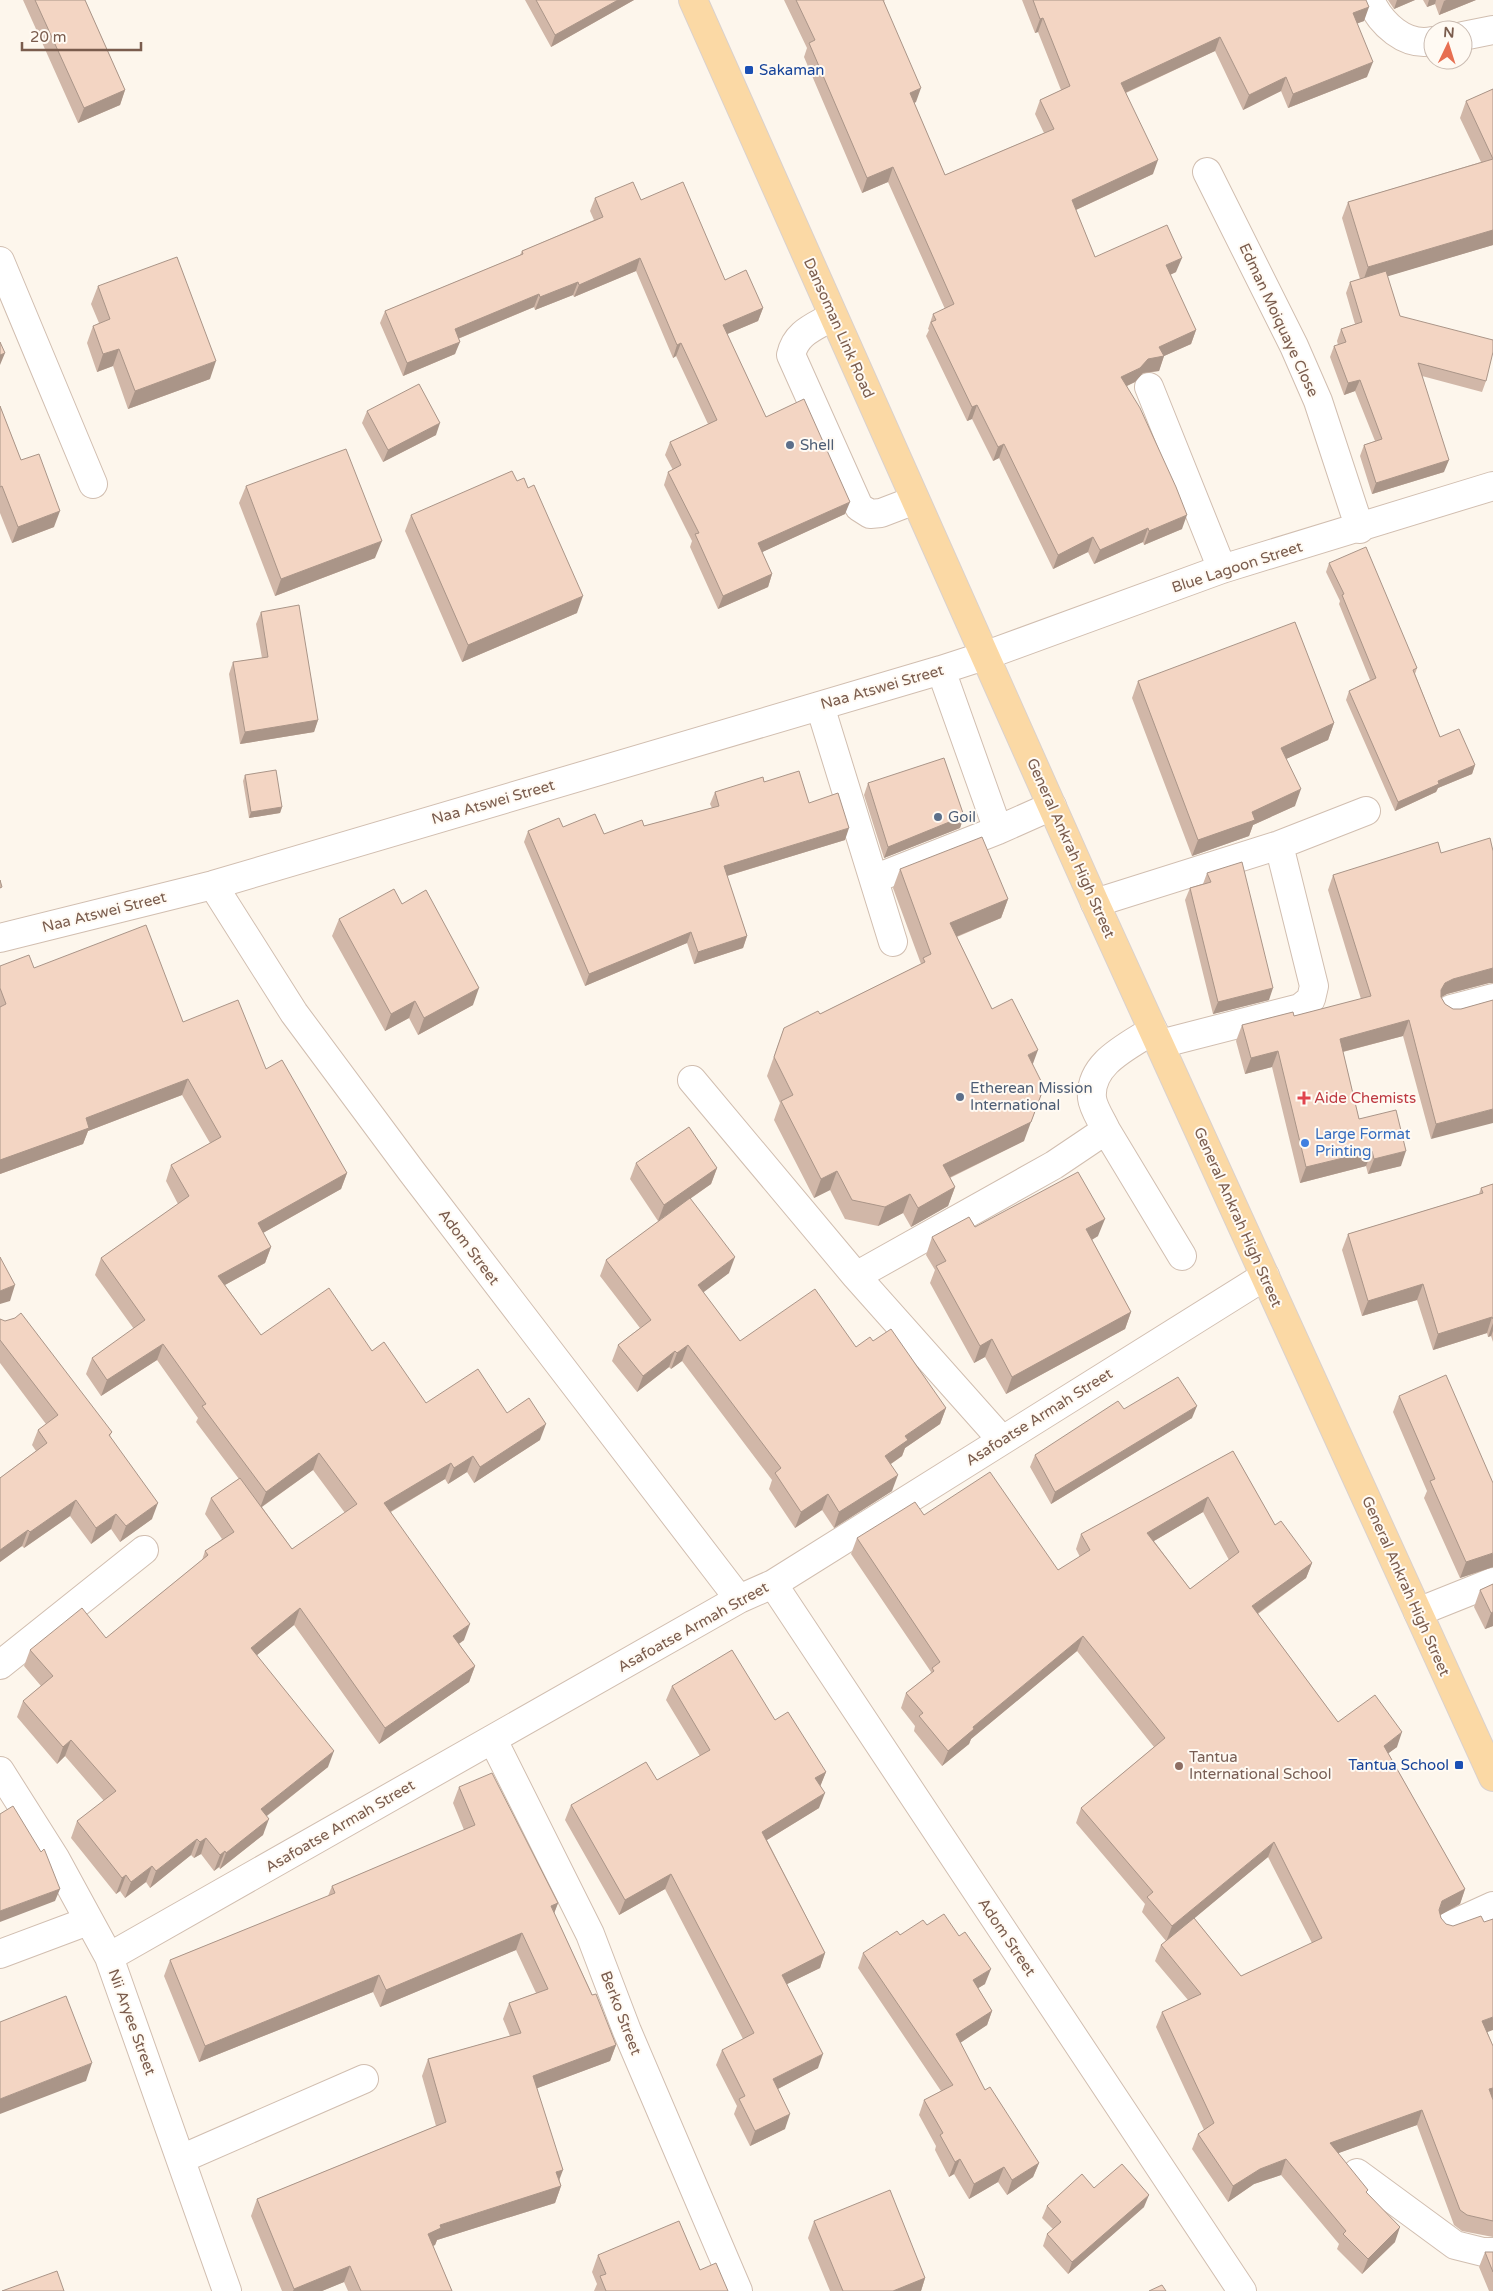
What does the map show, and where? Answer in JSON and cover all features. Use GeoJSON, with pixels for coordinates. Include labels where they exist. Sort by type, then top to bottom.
{"type":"FeatureCollection","features":[{"type":"Feature","properties":{"kind":"main road","name":"Dansoman Link Road"},"geometry":{"type":"LineString","coordinates":[[693,0],[984,656]]}},
{"type":"Feature","properties":{"kind":"main road","name":"General Ankrah High Street"},"geometry":{"type":"LineString","coordinates":[[984,656],[1493,1777]]}},
{"type":"Feature","properties":{"kind":"street"},"geometry":{"type":"LineString","coordinates":[[1370,0],[1375,12],[1398,36],[1423,41]]}},
{"type":"Feature","properties":{"kind":"street"},"geometry":{"type":"LineString","coordinates":[[1473,34],[1493,30]]}},
{"type":"Feature","properties":{"kind":"street","name":"Edman Moiquaye Close"},"geometry":{"type":"LineString","coordinates":[[1207,172],[1294,346],[1318,402],[1360,529]]}},
{"type":"Feature","properties":{"kind":"street"},"geometry":{"type":"LineString","coordinates":[[0,261],[92,484]]}},
{"type":"Feature","properties":{"kind":"street"},"geometry":{"type":"LineString","coordinates":[[833,316],[801,335],[794,344],[791,355],[795,364],[860,507],[870,514],[881,513],[915,500]]}},
{"type":"Feature","properties":{"kind":"street"},"geometry":{"type":"LineString","coordinates":[[1149,387],[1222,569]]}},
{"type":"Feature","properties":{"kind":"street","name":"Blue Lagoon Street"},"geometry":{"type":"LineString","coordinates":[[984,656],[1222,569],[1360,529],[1493,486]]}},
{"type":"Feature","properties":{"kind":"street","name":"Naa Atswei Street"},"geometry":{"type":"LineString","coordinates":[[0,938],[214,884],[984,656]]}},
{"type":"Feature","properties":{"kind":"street"},"geometry":{"type":"LineString","coordinates":[[941,670],[998,830]]}},
{"type":"Feature","properties":{"kind":"street"},"geometry":{"type":"LineString","coordinates":[[820,706],[893,942]]}},
{"type":"Feature","properties":{"kind":"street"},"geometry":{"type":"LineString","coordinates":[[874,878],[998,830],[1052,806]]}},
{"type":"Feature","properties":{"kind":"street"},"geometry":{"type":"LineString","coordinates":[[1095,903],[1279,845],[1366,811]]}},
{"type":"Feature","properties":{"kind":"street"},"geometry":{"type":"LineString","coordinates":[[1182,1256],[1106,1130],[1092,1099],[1093,1084],[1100,1068],[1157,1037],[1300,1008],[1311,999],[1314,986],[1279,845]]}},
{"type":"Feature","properties":{"kind":"street","name":"Adom Street"},"geometry":{"type":"LineString","coordinates":[[214,884],[300,1021],[418,1180],[739,1599]]}},
{"type":"Feature","properties":{"kind":"street"},"geometry":{"type":"LineString","coordinates":[[1451,1009],[1493,998]]}},
{"type":"Feature","properties":{"kind":"street"},"geometry":{"type":"LineString","coordinates":[[692,1080],[856,1276],[1002,1440]]}},
{"type":"Feature","properties":{"kind":"street"},"geometry":{"type":"LineString","coordinates":[[856,1276],[1054,1165],[1106,1130]]}},
{"type":"Feature","properties":{"kind":"street","name":"Asafoatse Armah Street"},"geometry":{"type":"LineString","coordinates":[[109,1957],[739,1599],[773,1584],[1265,1276]]}},
{"type":"Feature","properties":{"kind":"street"},"geometry":{"type":"LineString","coordinates":[[0,1665],[144,1550]]}},
{"type":"Feature","properties":{"kind":"street"},"geometry":{"type":"LineString","coordinates":[[1418,1612],[1493,1582]]}},
{"type":"Feature","properties":{"kind":"street","name":"Adom Street"},"geometry":{"type":"LineString","coordinates":[[773,1584],[1242,2291]]}},
{"type":"Feature","properties":{"kind":"street","name":"Berko Street"},"geometry":{"type":"LineString","coordinates":[[493,1740],[590,1934],[627,2031],[738,2291]]}},
{"type":"Feature","properties":{"kind":"street","name":"Nii Aryee Street"},"geometry":{"type":"LineString","coordinates":[[0,1771],[55,1858],[109,1957],[228,2291]]}},
{"type":"Feature","properties":{"kind":"street"},"geometry":{"type":"LineString","coordinates":[[1449,1926],[1493,1906]]}},
{"type":"Feature","properties":{"kind":"street"},"geometry":{"type":"LineString","coordinates":[[0,1954],[88,1921]]}},
{"type":"Feature","properties":{"kind":"street"},"geometry":{"type":"LineString","coordinates":[[181,2159],[364,2079]]}},
{"type":"Feature","properties":{"kind":"street"},"geometry":{"type":"LineString","coordinates":[[1357,2173],[1456,2245],[1483,2252],[1493,2252]]}},
{"type":"Feature","properties":{"kind":"building"},"geometry":{"type":"Polygon","coordinates":[[[35,0],[85,0],[125,90],[84,108],[35,0]]]}},
{"type":"Feature","properties":{"kind":"building"},"geometry":{"type":"Polygon","coordinates":[[[536,0],[618,0],[555,35],[536,0]]]}},
{"type":"Feature","properties":{"kind":"building"},"geometry":{"type":"Polygon","coordinates":[[[796,0],[883,0],[921,88],[910,93],[945,175],[1054,129],[1040,100],[1070,86],[1043,18],[1040,19],[1033,0],[1366,0],[1369,7],[1353,13],[1373,62],[1293,94],[1286,77],[1249,95],[1220,37],[1121,83],[1158,160],[1072,200],[1095,257],[1167,225],[1182,258],[1166,265],[1196,330],[1159,347],[1164,356],[1148,359],[1140,368],[1121,377],[1140,408],[1187,515],[1149,531],[1148,528],[1100,550],[1093,537],[1058,555],[1004,444],[998,447],[977,405],[972,407],[931,322],[936,320],[933,314],[954,304],[893,167],[867,178],[809,43],[815,40],[796,0]]]}},
{"type":"Feature","properties":{"kind":"building"},"geometry":{"type":"Polygon","coordinates":[[[1493,89],[1493,159],[1466,101],[1493,89]]]}},
{"type":"Feature","properties":{"kind":"building"},"geometry":{"type":"Polygon","coordinates":[[[1493,159],[1493,230],[1368,267],[1348,202],[1493,159]]]}},
{"type":"Feature","properties":{"kind":"building"},"geometry":{"type":"Polygon","coordinates":[[[633,182],[641,200],[683,182],[725,280],[746,270],[763,308],[723,325],[766,417],[804,399],[850,502],[758,543],[772,574],[723,596],[695,534],[699,533],[668,472],[681,465],[670,442],[717,420],[681,343],[677,345],[640,258],[579,285],[578,282],[540,297],[539,294],[455,329],[460,342],[407,363],[385,311],[523,254],[522,251],[603,217],[595,198],[633,182]]]}},
{"type":"Feature","properties":{"kind":"building"},"geometry":{"type":"Polygon","coordinates":[[[177,257],[216,361],[135,391],[119,349],[103,354],[93,326],[110,319],[98,286],[177,257]]]}},
{"type":"Feature","properties":{"kind":"building"},"geometry":{"type":"Polygon","coordinates":[[[1386,271],[1400,316],[1493,340],[1493,352],[1486,381],[1418,363],[1449,460],[1376,483],[1364,445],[1382,439],[1360,380],[1348,383],[1334,346],[1346,342],[1341,329],[1362,322],[1350,282],[1386,271]]]}},
{"type":"Feature","properties":{"kind":"building"},"geometry":{"type":"Polygon","coordinates":[[[0,342],[5,353],[0,355],[0,342]]]}},
{"type":"Feature","properties":{"kind":"building"},"geometry":{"type":"Polygon","coordinates":[[[419,384],[440,423],[388,450],[367,411],[419,384]]]}},
{"type":"Feature","properties":{"kind":"building"},"geometry":{"type":"Polygon","coordinates":[[[0,406],[21,460],[39,454],[60,511],[18,527],[2,486],[0,487],[0,406]]]}},
{"type":"Feature","properties":{"kind":"building"},"geometry":{"type":"Polygon","coordinates":[[[346,449],[382,541],[281,579],[246,486],[346,449]]]}},
{"type":"Feature","properties":{"kind":"building"},"geometry":{"type":"Polygon","coordinates":[[[512,471],[517,481],[524,478],[528,488],[534,485],[583,596],[468,645],[411,515],[512,471]]]}},
{"type":"Feature","properties":{"kind":"building"},"geometry":{"type":"Polygon","coordinates":[[[1366,547],[1417,668],[1413,670],[1440,737],[1459,729],[1475,765],[1438,781],[1439,784],[1398,802],[1349,691],[1376,678],[1342,595],[1344,594],[1329,563],[1366,547]]]}},
{"type":"Feature","properties":{"kind":"building"},"geometry":{"type":"Polygon","coordinates":[[[299,605],[318,720],[245,732],[233,662],[268,657],[261,612],[299,605]]]}},
{"type":"Feature","properties":{"kind":"building"},"geometry":{"type":"Polygon","coordinates":[[[1295,622],[1334,723],[1281,748],[1301,789],[1252,812],[1255,820],[1198,840],[1138,681],[1295,622]]]}},
{"type":"Feature","properties":{"kind":"building"},"geometry":{"type":"Polygon","coordinates":[[[944,758],[964,816],[888,847],[868,783],[944,758]]]}},
{"type":"Feature","properties":{"kind":"building"},"geometry":{"type":"Polygon","coordinates":[[[276,770],[282,807],[251,812],[245,775],[276,770]]]}},
{"type":"Feature","properties":{"kind":"building"},"geometry":{"type":"Polygon","coordinates":[[[799,771],[809,803],[838,793],[849,828],[724,866],[747,936],[698,952],[691,932],[589,974],[528,831],[559,818],[563,827],[595,814],[604,834],[642,820],[644,826],[719,806],[715,792],[763,777],[764,782],[799,771]]]}},
{"type":"Feature","properties":{"kind":"building"},"geometry":{"type":"Polygon","coordinates":[[[982,837],[1008,899],[950,923],[992,1009],[1012,999],[1038,1050],[1028,1055],[1044,1087],[1031,1122],[943,1165],[955,1187],[918,1208],[910,1194],[885,1207],[852,1200],[837,1171],[821,1179],[781,1101],[793,1095],[774,1057],[784,1028],[818,1011],[820,1014],[925,962],[923,958],[931,954],[900,869],[982,837]]]}},
{"type":"Feature","properties":{"kind":"building"},"geometry":{"type":"Polygon","coordinates":[[[1490,838],[1493,851],[1493,968],[1445,983],[1441,990],[1441,997],[1445,1004],[1453,1009],[1461,1009],[1493,1000],[1493,1109],[1436,1124],[1409,1020],[1340,1039],[1359,1119],[1396,1110],[1406,1151],[1374,1159],[1372,1151],[1306,1167],[1278,1051],[1251,1058],[1242,1025],[1293,1012],[1294,1016],[1371,996],[1333,875],[1438,842],[1441,853],[1490,838]]]}},
{"type":"Feature","properties":{"kind":"building"},"geometry":{"type":"Polygon","coordinates":[[[1242,862],[1273,988],[1218,1002],[1190,888],[1211,882],[1207,873],[1242,862]]]}},
{"type":"Feature","properties":{"kind":"building"},"geometry":{"type":"Polygon","coordinates":[[[394,889],[402,904],[426,890],[479,988],[424,1018],[415,1001],[391,1014],[339,919],[394,889]]]}},
{"type":"Feature","properties":{"kind":"building"},"geometry":{"type":"Polygon","coordinates":[[[146,925],[183,1022],[238,1000],[266,1069],[282,1060],[347,1173],[258,1223],[271,1247],[218,1276],[261,1335],[329,1288],[372,1351],[384,1342],[426,1403],[478,1369],[507,1413],[529,1398],[546,1424],[480,1467],[473,1456],[454,1468],[451,1463],[384,1503],[470,1624],[453,1636],[475,1666],[385,1728],[300,1608],[251,1648],[334,1751],[261,1809],[269,1819],[226,1853],[225,1851],[220,1855],[206,1838],[200,1842],[197,1839],[156,1871],[152,1866],[131,1882],[126,1875],[122,1878],[77,1821],[116,1791],[71,1740],[63,1747],[23,1701],[53,1676],[30,1650],[82,1608],[106,1638],[208,1555],[205,1551],[234,1532],[211,1498],[240,1478],[292,1549],[357,1504],[319,1453],[266,1492],[202,1406],[206,1404],[163,1344],[107,1380],[92,1358],[145,1320],[101,1258],[189,1196],[171,1165],[221,1137],[188,1079],[86,1118],[89,1128],[0,1160],[0,1007],[6,1004],[0,988],[0,966],[29,955],[34,968],[146,925]]]}},
{"type":"Feature","properties":{"kind":"building"},"geometry":{"type":"Polygon","coordinates":[[[689,1127],[717,1168],[664,1205],[636,1163],[689,1127]]]}},
{"type":"Feature","properties":{"kind":"building"},"geometry":{"type":"Polygon","coordinates":[[[1078,1172],[1105,1219],[1086,1229],[1131,1312],[1012,1377],[992,1339],[980,1346],[936,1266],[946,1261],[932,1237],[969,1217],[975,1227],[1078,1172]]]}},
{"type":"Feature","properties":{"kind":"building"},"geometry":{"type":"Polygon","coordinates":[[[1493,1184],[1493,1319],[1492,1317],[1438,1334],[1423,1284],[1368,1301],[1348,1234],[1483,1193],[1481,1188],[1493,1184]]]}},
{"type":"Feature","properties":{"kind":"building"},"geometry":{"type":"Polygon","coordinates":[[[690,1198],[735,1257],[698,1285],[740,1341],[815,1289],[856,1347],[870,1337],[873,1341],[891,1329],[946,1408],[905,1436],[908,1440],[885,1456],[898,1475],[839,1512],[828,1494],[801,1512],[775,1473],[781,1468],[688,1345],[677,1353],[675,1351],[643,1376],[618,1345],[651,1320],[606,1260],[690,1198]]]}},
{"type":"Feature","properties":{"kind":"building"},"geometry":{"type":"Polygon","coordinates":[[[0,1257],[15,1285],[0,1291],[0,1257]]]}},
{"type":"Feature","properties":{"kind":"building"},"geometry":{"type":"Polygon","coordinates":[[[21,1313],[112,1432],[109,1435],[158,1503],[126,1526],[116,1514],[96,1528],[76,1500],[0,1550],[0,1478],[47,1443],[38,1430],[58,1415],[0,1340],[0,1319],[5,1321],[15,1318],[21,1313]]]}},
{"type":"Feature","properties":{"kind":"building"},"geometry":{"type":"Polygon","coordinates":[[[1446,1375],[1493,1483],[1493,1553],[1466,1562],[1430,1481],[1435,1479],[1399,1396],[1446,1375]]]}},
{"type":"Feature","properties":{"kind":"building"},"geometry":{"type":"Polygon","coordinates":[[[1178,1377],[1197,1406],[1055,1492],[1035,1455],[1118,1401],[1124,1409],[1178,1377]]]}},
{"type":"Feature","properties":{"kind":"building"},"geometry":{"type":"Polygon","coordinates":[[[1233,1451],[1275,1525],[1281,1521],[1312,1563],[1252,1606],[1338,1722],[1375,1695],[1402,1732],[1384,1746],[1465,1889],[1442,1901],[1439,1910],[1441,1918],[1446,1924],[1453,1926],[1481,1916],[1484,1922],[1493,1919],[1493,2017],[1482,2021],[1493,2046],[1493,2088],[1489,2089],[1493,2100],[1493,2221],[1467,2215],[1460,2210],[1422,2110],[1330,2143],[1368,2190],[1366,2192],[1400,2227],[1368,2259],[1343,2234],[1346,2231],[1286,2159],[1260,2169],[1233,2186],[1198,2134],[1214,2123],[1162,2012],[1201,1994],[1161,1945],[1194,1918],[1241,1976],[1322,1938],[1274,1842],[1172,1926],[1147,1897],[1153,1892],[1081,1808],[1165,1738],[1083,1636],[973,1727],[974,1729],[948,1751],[919,1716],[923,1713],[906,1693],[934,1671],[932,1668],[940,1662],[857,1538],[915,1502],[924,1515],[990,1472],[1058,1570],[1090,1550],[1081,1534],[1233,1451]],[[1208,1497],[1147,1533],[1190,1589],[1239,1552],[1208,1497]]]}},
{"type":"Feature","properties":{"kind":"building"},"geometry":{"type":"Polygon","coordinates":[[[1493,1584],[1493,1612],[1491,1613],[1480,1590],[1493,1584]]]}},
{"type":"Feature","properties":{"kind":"building"},"geometry":{"type":"Polygon","coordinates":[[[732,1650],[775,1720],[788,1712],[826,1772],[815,1778],[825,1793],[762,1832],[825,1953],[782,1975],[823,2054],[773,2079],[790,2114],[755,2131],[739,2099],[745,2096],[722,2050],[754,2033],[671,1874],[625,1900],[571,1805],[646,1762],[657,1780],[710,1750],[672,1686],[732,1650]]]}},
{"type":"Feature","properties":{"kind":"building"},"geometry":{"type":"Polygon","coordinates":[[[492,1773],[558,1903],[551,1906],[592,1995],[596,1994],[616,2045],[533,2076],[563,2170],[556,2172],[561,2186],[440,2225],[441,2228],[428,2234],[452,2291],[361,2291],[350,2266],[294,2289],[257,2199],[446,2122],[428,2059],[521,2033],[509,2003],[548,1989],[522,1933],[386,1990],[379,1975],[205,2046],[170,1960],[335,1893],[332,1886],[475,1825],[459,1787],[492,1773]]]}},
{"type":"Feature","properties":{"kind":"building"},"geometry":{"type":"Polygon","coordinates":[[[13,1806],[41,1852],[44,1849],[60,1889],[0,1911],[0,1814],[13,1806]]]}},
{"type":"Feature","properties":{"kind":"building"},"geometry":{"type":"Polygon","coordinates":[[[944,1914],[959,1936],[965,1932],[991,1969],[973,1980],[992,2011],[956,2034],[985,2090],[990,2087],[1039,2163],[1012,2180],[1004,2167],[974,2184],[960,2159],[955,2162],[940,2135],[943,2133],[924,2100],[953,2085],[863,1953],[897,1931],[900,1935],[923,1920],[927,1925],[944,1914]]]}},
{"type":"Feature","properties":{"kind":"building"},"geometry":{"type":"Polygon","coordinates":[[[66,1996],[92,2063],[0,2099],[0,2022],[66,1996]]]}},
{"type":"Feature","properties":{"kind":"building"},"geometry":{"type":"Polygon","coordinates":[[[1122,2164],[1149,2195],[1072,2262],[1047,2234],[1061,2222],[1047,2206],[1082,2174],[1094,2188],[1122,2164]]]}},
{"type":"Feature","properties":{"kind":"building"},"geometry":{"type":"Polygon","coordinates":[[[890,2190],[925,2278],[893,2291],[843,2291],[814,2221],[890,2190]]]}},
{"type":"Feature","properties":{"kind":"building"},"geometry":{"type":"Polygon","coordinates":[[[679,2221],[700,2270],[716,2263],[728,2291],[606,2291],[600,2276],[606,2274],[598,2255],[679,2221]]]}},
{"type":"Feature","properties":{"kind":"building"},"geometry":{"type":"Polygon","coordinates":[[[1485,2252],[1493,2252],[1493,2272],[1485,2252]]]}},
{"type":"Feature","properties":{"kind":"building"},"geometry":{"type":"Polygon","coordinates":[[[57,2271],[64,2291],[2,2291],[57,2271]]]}},
{"type":"Feature","properties":{"kind":"building"},"geometry":{"type":"Polygon","coordinates":[[[1162,2285],[1166,2291],[1149,2291],[1162,2285]]]}},
{"type":"Feature","properties":{"kind":"place","name":"Sakaman"},"geometry":{"type":"Point","coordinates":[749,70]}},
{"type":"Feature","properties":{"kind":"place","name":"Shell"},"geometry":{"type":"Point","coordinates":[790,445]}},
{"type":"Feature","properties":{"kind":"place","name":"Goil"},"geometry":{"type":"Point","coordinates":[938,817]}},
{"type":"Feature","properties":{"kind":"place","name":"Etherean Mission International"},"geometry":{"type":"Point","coordinates":[960,1097]}},
{"type":"Feature","properties":{"kind":"place","name":"Aide Chemists"},"geometry":{"type":"Point","coordinates":[1304,1098]}},
{"type":"Feature","properties":{"kind":"place","name":"Large Format Printing"},"geometry":{"type":"Point","coordinates":[1305,1143]}},
{"type":"Feature","properties":{"kind":"place","name":"Tantua School"},"geometry":{"type":"Point","coordinates":[1459,1765]}},
{"type":"Feature","properties":{"kind":"place","name":"Tantua International School"},"geometry":{"type":"Point","coordinates":[1179,1766]}}]}
